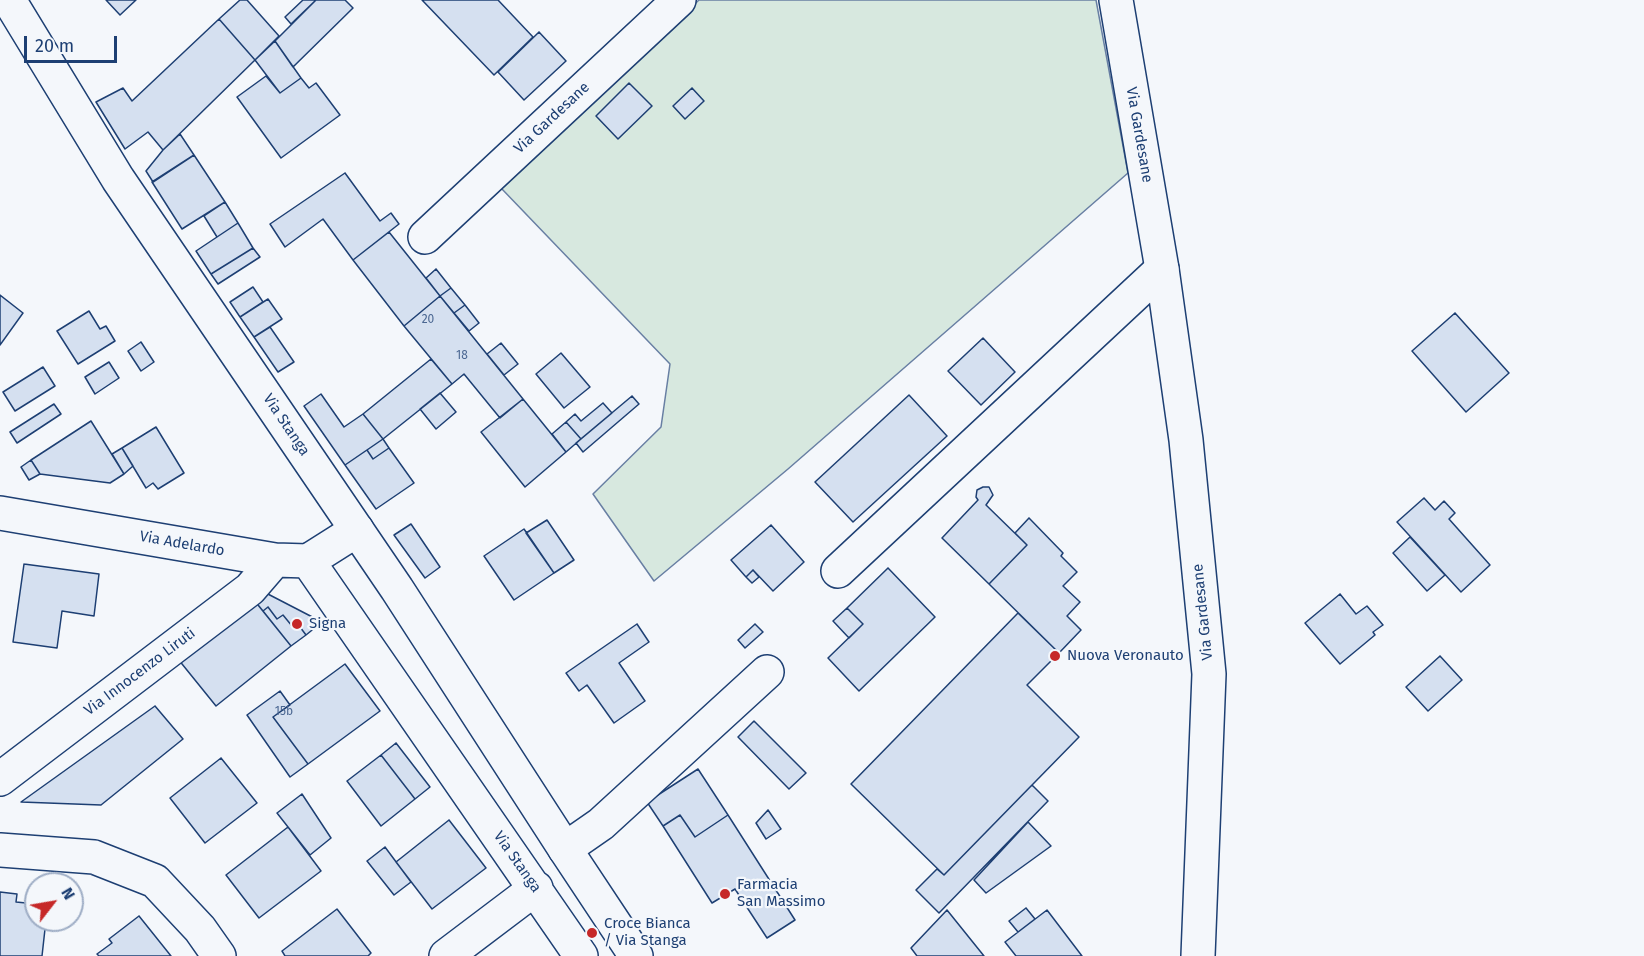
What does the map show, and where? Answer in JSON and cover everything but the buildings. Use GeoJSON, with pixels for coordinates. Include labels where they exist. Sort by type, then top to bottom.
{"type":"FeatureCollection","features":[{"type":"Feature","properties":{"kind":"street","name":"Via Stanga"},"geometry":{"type":"LineString","coordinates":[[9,0],[118,179],[357,530],[636,956]]}},
{"type":"Feature","properties":{"kind":"street","name":"Via Gardesane"},"geometry":{"type":"LineString","coordinates":[[424,237],[679,0]]}},
{"type":"Feature","properties":{"kind":"street","name":"Via Gardesane"},"geometry":{"type":"LineString","coordinates":[[1116,0],[1162,269],[1186,440],[1209,674],[1198,956]]}},
{"type":"Feature","properties":{"kind":"street"},"geometry":{"type":"LineString","coordinates":[[838,571],[1162,269]]}},
{"type":"Feature","properties":{"kind":"street","name":"Via Adelardo"},"geometry":{"type":"LineString","coordinates":[[0,513],[275,560],[308,561]]}},
{"type":"Feature","properties":{"kind":"street"},"geometry":{"type":"LineString","coordinates":[[308,561],[357,530]]}},
{"type":"Feature","properties":{"kind":"street","name":"Via Innocenzo Liruti"},"geometry":{"type":"LineString","coordinates":[[0,779],[250,589],[275,560]]}},
{"type":"Feature","properties":{"kind":"street","name":"Via Stanga"},"geometry":{"type":"LineString","coordinates":[[308,561],[581,956]]}},
{"type":"Feature","properties":{"kind":"street"},"geometry":{"type":"LineString","coordinates":[[565,849],[601,824],[767,672]]}},
{"type":"Feature","properties":{"kind":"street"},"geometry":{"type":"LineString","coordinates":[[0,850],[94,857],[155,881],[200,929],[219,956]]}},
{"type":"Feature","properties":{"kind":"street"},"geometry":{"type":"LineString","coordinates":[[446,956],[536,888]]}},
{"type":"Feature","properties":{"kind":"shaded area"},"geometry":{"type":"Polygon","coordinates":[[[699,0],[1096,0],[1128,173],[788,469],[654,581],[593,494],[661,427],[670,364],[501,188],[699,0]]]}},
{"type":"Feature","properties":{"kind":"place","name":"Signa"},"geometry":{"type":"Point","coordinates":[297,624]}},
{"type":"Feature","properties":{"kind":"place","name":"Nuova Veronauto"},"geometry":{"type":"Point","coordinates":[1055,656]}},
{"type":"Feature","properties":{"kind":"place","name":"Farmacia San Massimo"},"geometry":{"type":"Point","coordinates":[725,894]}},
{"type":"Feature","properties":{"kind":"place","name":"Croce Bianca / Via Stanga"},"geometry":{"type":"Point","coordinates":[592,933]}}]}
